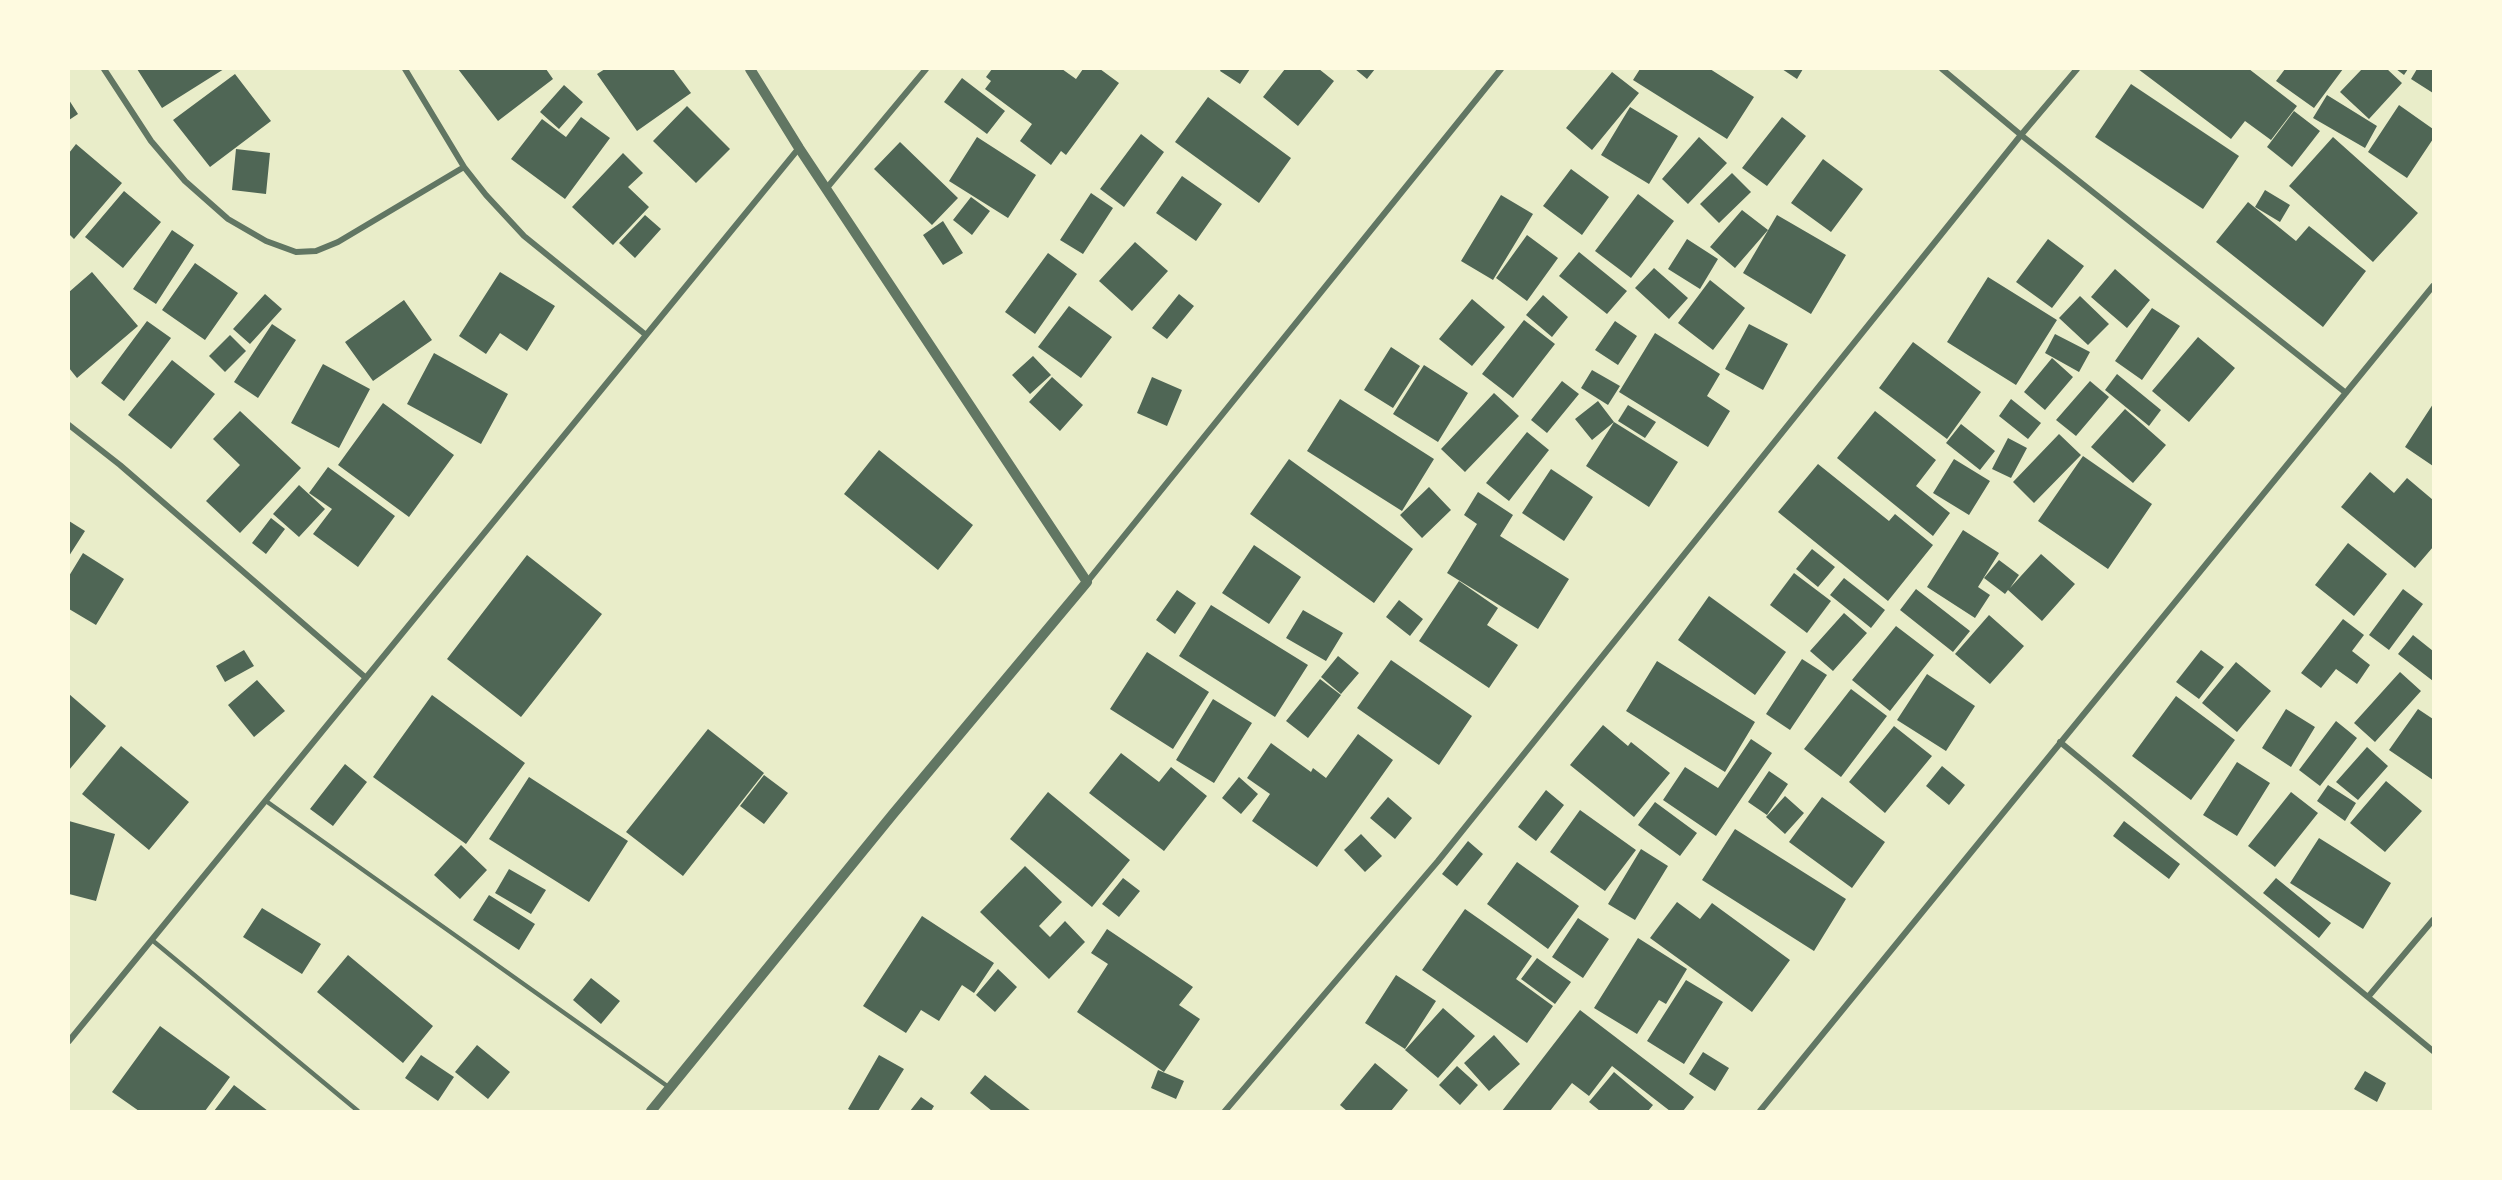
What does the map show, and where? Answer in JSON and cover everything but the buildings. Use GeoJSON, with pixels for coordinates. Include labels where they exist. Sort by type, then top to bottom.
{"type":"FeatureCollection","features":[{"type":"Feature","properties":{"kind":"street"},"geometry":{"type":"LineString","coordinates":[[104,69],[151,141],[185,181],[228,219],[266,241],[296,252],[316,251],[338,242],[464,167]]}},
{"type":"Feature","properties":{"kind":"street"},"geometry":{"type":"LineString","coordinates":[[405,69],[464,167],[486,195],[524,236],[646,335]]}},
{"type":"Feature","properties":{"kind":"street"},"geometry":{"type":"LineString","coordinates":[[750,69],[799,148],[1087,582]]}},
{"type":"Feature","properties":{"kind":"street"},"geometry":{"type":"LineString","coordinates":[[826,189],[926,69]]}},
{"type":"Feature","properties":{"kind":"street"},"geometry":{"type":"LineString","coordinates":[[651,1111],[893,814],[1087,582],[1501,69]]}},
{"type":"Feature","properties":{"kind":"street"},"geometry":{"type":"LineString","coordinates":[[1942,69],[2021,135],[2346,393]]}},
{"type":"Feature","properties":{"kind":"street"},"geometry":{"type":"LineString","coordinates":[[1225,1111],[1438,861],[2021,135],[2077,69]]}},
{"type":"Feature","properties":{"kind":"street"},"geometry":{"type":"LineString","coordinates":[[69,1041],[799,148]]}},
{"type":"Feature","properties":{"kind":"street"},"geometry":{"type":"LineString","coordinates":[[1760,1111],[2433,286]]}},
{"type":"Feature","properties":{"kind":"street"},"geometry":{"type":"LineString","coordinates":[[69,425],[120,465],[366,678]]}},
{"type":"Feature","properties":{"kind":"street"},"geometry":{"type":"LineString","coordinates":[[2060,742],[2433,1051]]}},
{"type":"Feature","properties":{"kind":"street"},"geometry":{"type":"LineString","coordinates":[[2368,997],[2433,920]]}},
{"type":"Feature","properties":{"kind":"lane"},"geometry":{"type":"LineString","coordinates":[[266,801],[670,1088]]}},
{"type":"Feature","properties":{"kind":"lane"},"geometry":{"type":"LineString","coordinates":[[152,940],[358,1111]]}}]}
